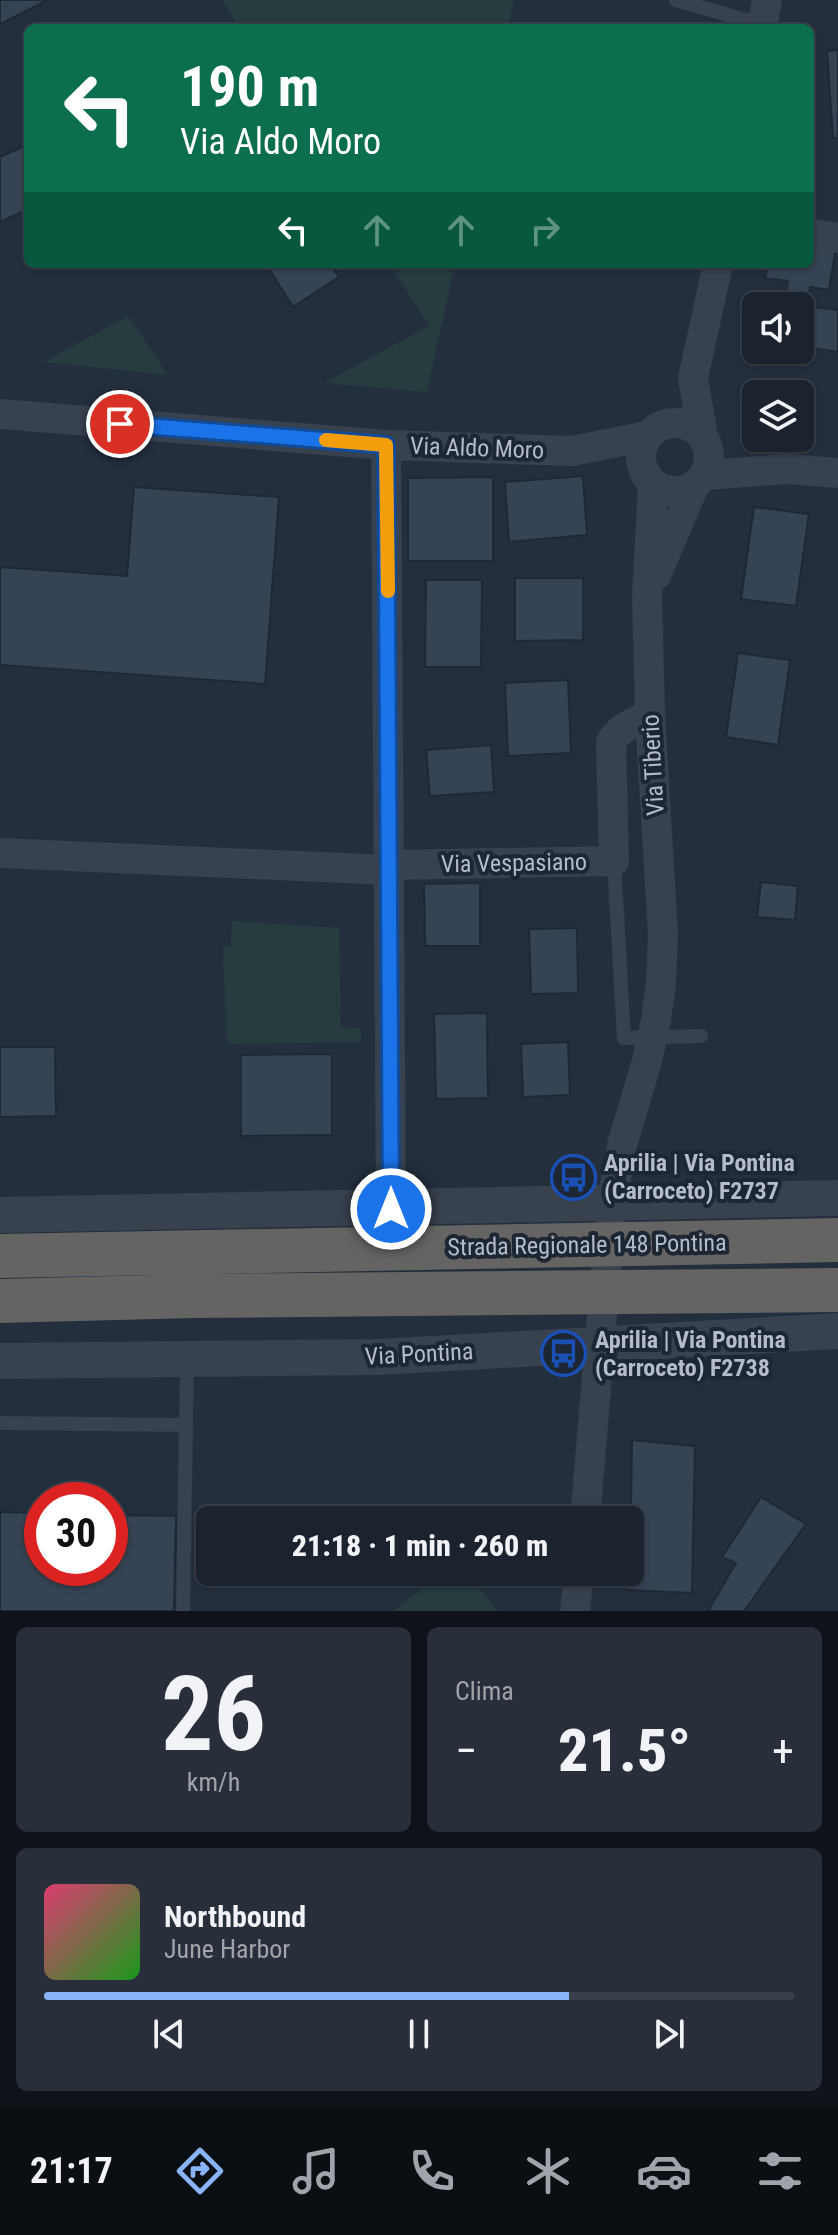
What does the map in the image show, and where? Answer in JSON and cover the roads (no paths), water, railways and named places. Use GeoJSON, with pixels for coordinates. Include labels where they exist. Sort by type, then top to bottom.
{"type":"FeatureCollection","features":[{"type":"Feature","properties":{"kind":"highway","name":"Strada Regionale 148 Pontina"},"geometry":{"type":"LineString","coordinates":[[0,1256],[838,1240]]}},
{"type":"Feature","properties":{"kind":"highway","name":"Strada Regionale 148 Pontina"},"geometry":{"type":"LineString","coordinates":[[0,1301],[838,1290]]}},
{"type":"Feature","properties":{"kind":"street"},"geometry":{"type":"LineString","coordinates":[[814,235],[838,238]]}},
{"type":"Feature","properties":{"kind":"street"},"geometry":{"type":"LineString","coordinates":[[700,480],[709,454],[693,378],[717,268]]}},
{"type":"Feature","properties":{"kind":"street"},"geometry":{"type":"LineString","coordinates":[[650,481],[640,457],[654,431],[693,378]]}},
{"type":"Feature","properties":{"kind":"street","name":"Via Aldo Moro"},"geometry":{"type":"LineString","coordinates":[[0,414],[386,445],[572,451],[684,424],[705,440],[787,469]]}},
{"type":"Feature","properties":{"kind":"street"},"geometry":{"type":"LineString","coordinates":[[386,445],[391,1209]]}},
{"type":"Feature","properties":{"kind":"street","name":"Via Aldo Moro"},"geometry":{"type":"LineString","coordinates":[[572,451],[674,492],[700,480],[787,469],[838,473]]}},
{"type":"Feature","properties":{"kind":"street","name":"Via Tiberio"},"geometry":{"type":"LineString","coordinates":[[647,595],[700,480]]}},
{"type":"Feature","properties":{"kind":"street","name":"Via Tiberio"},"geometry":{"type":"LineString","coordinates":[[586,1506],[611,1209],[622,1145],[647,1061],[657,1010],[663,935],[650,714],[647,595],[650,481]]}},
{"type":"Feature","properties":{"kind":"street","name":"Via Vespasiano"},"geometry":{"type":"LineString","coordinates":[[0,853],[390,867],[614,861],[611,742],[626,726],[650,714]]}},
{"type":"Feature","properties":{"kind":"street"},"geometry":{"type":"LineString","coordinates":[[0,1215],[838,1198]]}},
{"type":"Feature","properties":{"kind":"street","name":"Via Pontina"},"geometry":{"type":"LineString","coordinates":[[0,1361],[379,1357],[838,1331]]}},
{"type":"Feature","properties":{"kind":"street"},"geometry":{"type":"LineString","coordinates":[[575,1611],[578,1586]]}},
{"type":"Feature","properties":{"kind":"lane"},"geometry":{"type":"LineString","coordinates":[[676,0],[764,18]]}},
{"type":"Feature","properties":{"kind":"lane"},"geometry":{"type":"LineString","coordinates":[[614,861],[624,1038],[701,1036]]}},
{"type":"Feature","properties":{"kind":"lane"},"geometry":{"type":"LineString","coordinates":[[183,1611],[187,1359]]}},
{"type":"Feature","properties":{"kind":"lane"},"geometry":{"type":"LineString","coordinates":[[0,1423],[186,1425]]}},
{"type":"Feature","properties":{"kind":"place","name":"Aprilia | Via Pontina (Carroceto) F2737"},"geometry":{"type":"Point","coordinates":[573,1177]}},
{"type":"Feature","properties":{"kind":"place","name":"Aprilia | Via Pontina (Carroceto) F2738"},"geometry":{"type":"Point","coordinates":[564,1354]}}]}
